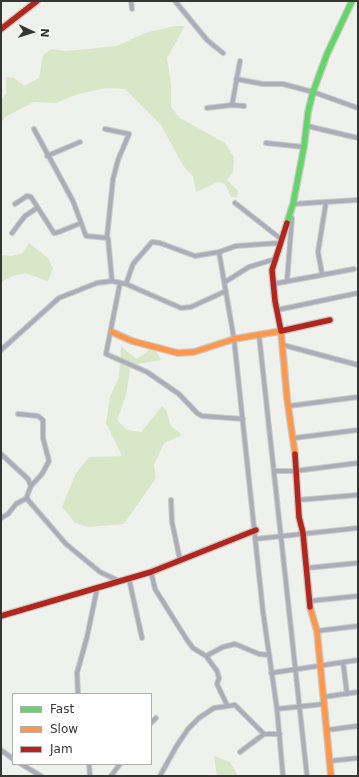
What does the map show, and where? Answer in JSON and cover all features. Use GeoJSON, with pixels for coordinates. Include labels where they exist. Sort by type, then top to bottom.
{"type":"FeatureCollection","features":[{"type":"Feature","properties":{"kind":"street"},"geometry":{"type":"LineString","coordinates":[[1,29],[37,1]]}},
{"type":"Feature","properties":{"kind":"street"},"geometry":{"type":"LineString","coordinates":[[131,1],[132,9]]}},
{"type":"Feature","properties":{"kind":"street"},"geometry":{"type":"LineString","coordinates":[[175,1],[207,40],[223,53]]}},
{"type":"Feature","properties":{"kind":"street"},"geometry":{"type":"LineString","coordinates":[[331,776],[321,665],[317,631],[311,614],[303,533],[299,518],[294,438],[272,270],[293,204],[313,92],[327,54],[352,1]]}},
{"type":"Feature","properties":{"kind":"street"},"geometry":{"type":"LineString","coordinates":[[232,105],[240,61]]}},
{"type":"Feature","properties":{"kind":"street"},"geometry":{"type":"LineString","coordinates":[[236,79],[263,84],[283,84],[313,92],[358,108]]}},
{"type":"Feature","properties":{"kind":"street"},"geometry":{"type":"LineString","coordinates":[[207,108],[232,105],[244,106]]}},
{"type":"Feature","properties":{"kind":"street"},"geometry":{"type":"LineString","coordinates":[[307,126],[358,138]]}},
{"type":"Feature","properties":{"kind":"street"},"geometry":{"type":"LineString","coordinates":[[34,129],[47,156],[73,201],[86,236],[107,238]]}},
{"type":"Feature","properties":{"kind":"street"},"geometry":{"type":"LineString","coordinates":[[105,129],[129,134],[118,160],[114,179],[107,238],[109,241],[112,281]]}},
{"type":"Feature","properties":{"kind":"street"},"geometry":{"type":"LineString","coordinates":[[47,156],[80,142]]}},
{"type":"Feature","properties":{"kind":"street"},"geometry":{"type":"LineString","coordinates":[[266,143],[304,147]]}},
{"type":"Feature","properties":{"kind":"street"},"geometry":{"type":"LineString","coordinates":[[15,204],[29,196],[54,233],[81,223]]}},
{"type":"Feature","properties":{"kind":"street"},"geometry":{"type":"LineString","coordinates":[[293,204],[358,200]]}},
{"type":"Feature","properties":{"kind":"street"},"geometry":{"type":"LineString","coordinates":[[322,274],[318,252],[326,202]]}},
{"type":"Feature","properties":{"kind":"street"},"geometry":{"type":"LineString","coordinates":[[235,203],[280,241]]}},
{"type":"Feature","properties":{"kind":"street"},"geometry":{"type":"LineString","coordinates":[[12,233],[25,216],[38,208]]}},
{"type":"Feature","properties":{"kind":"street"},"geometry":{"type":"LineString","coordinates":[[287,282],[292,218]]}},
{"type":"Feature","properties":{"kind":"street"},"geometry":{"type":"LineString","coordinates":[[126,284],[133,264],[152,242],[160,243],[195,256],[219,252],[236,246],[280,241]]}},
{"type":"Feature","properties":{"kind":"street"},"geometry":{"type":"LineString","coordinates":[[219,252],[234,339],[256,530],[255,539],[280,734],[283,776]]}},
{"type":"Feature","properties":{"kind":"street"},"geometry":{"type":"LineString","coordinates":[[225,282],[249,267],[275,259]]}},
{"type":"Feature","properties":{"kind":"street"},"geometry":{"type":"LineString","coordinates":[[273,284],[354,269]]}},
{"type":"Feature","properties":{"kind":"street"},"geometry":{"type":"LineString","coordinates":[[1,350],[59,298],[97,283],[112,281],[126,284],[181,308],[191,307],[226,291]]}},
{"type":"Feature","properties":{"kind":"street"},"geometry":{"type":"LineString","coordinates":[[120,283],[112,332],[106,353],[147,372],[179,394],[197,413],[202,416],[243,419]]}},
{"type":"Feature","properties":{"kind":"street"},"geometry":{"type":"LineString","coordinates":[[277,310],[358,293]]}},
{"type":"Feature","properties":{"kind":"street"},"geometry":{"type":"LineString","coordinates":[[112,332],[132,341],[178,353],[194,352],[234,339],[281,331],[330,320]]}},
{"type":"Feature","properties":{"kind":"street"},"geometry":{"type":"LineString","coordinates":[[259,335],[300,707],[306,776]]}},
{"type":"Feature","properties":{"kind":"street"},"geometry":{"type":"LineString","coordinates":[[283,345],[358,365]]}},
{"type":"Feature","properties":{"kind":"street"},"geometry":{"type":"LineString","coordinates":[[289,406],[358,397]]}},
{"type":"Feature","properties":{"kind":"street"},"geometry":{"type":"LineString","coordinates":[[1,518],[8,514],[16,504],[27,498],[31,486],[49,461],[43,438],[43,420],[38,416],[18,414]]}},
{"type":"Feature","properties":{"kind":"street"},"geometry":{"type":"LineString","coordinates":[[294,438],[358,430]]}},
{"type":"Feature","properties":{"kind":"street"},"geometry":{"type":"LineString","coordinates":[[1,454],[28,479],[31,486]]}},
{"type":"Feature","properties":{"kind":"street"},"geometry":{"type":"LineString","coordinates":[[274,471],[296,471],[358,463]]}},
{"type":"Feature","properties":{"kind":"street"},"geometry":{"type":"LineString","coordinates":[[298,500],[358,495]]}},
{"type":"Feature","properties":{"kind":"street"},"geometry":{"type":"LineString","coordinates":[[27,498],[66,544],[100,572],[120,581]]}},
{"type":"Feature","properties":{"kind":"street"},"geometry":{"type":"LineString","coordinates":[[171,500],[172,522],[180,560]]}},
{"type":"Feature","properties":{"kind":"street"},"geometry":{"type":"LineString","coordinates":[[255,539],[358,528]]}},
{"type":"Feature","properties":{"kind":"street"},"geometry":{"type":"LineString","coordinates":[[1,616],[151,572],[256,530]]}},
{"type":"Feature","properties":{"kind":"street"},"geometry":{"type":"LineString","coordinates":[[307,568],[358,563]]}},
{"type":"Feature","properties":{"kind":"street"},"geometry":{"type":"LineString","coordinates":[[151,572],[155,589],[178,628],[193,648],[206,656],[218,671],[219,678],[217,684],[227,705]]}},
{"type":"Feature","properties":{"kind":"street"},"geometry":{"type":"LineString","coordinates":[[129,579],[142,638]]}},
{"type":"Feature","properties":{"kind":"street"},"geometry":{"type":"LineString","coordinates":[[78,693],[77,673],[88,637],[97,588]]}},
{"type":"Feature","properties":{"kind":"street"},"geometry":{"type":"LineString","coordinates":[[310,601],[358,596]]}},
{"type":"Feature","properties":{"kind":"street"},"geometry":{"type":"LineString","coordinates":[[317,631],[358,626]]}},
{"type":"Feature","properties":{"kind":"street"},"geometry":{"type":"LineString","coordinates":[[206,656],[223,646],[235,644],[259,654],[269,655]]}},
{"type":"Feature","properties":{"kind":"street"},"geometry":{"type":"LineString","coordinates":[[271,673],[295,668],[358,660]]}},
{"type":"Feature","properties":{"kind":"street"},"geometry":{"type":"LineString","coordinates":[[343,662],[347,694]]}},
{"type":"Feature","properties":{"kind":"street"},"geometry":{"type":"LineString","coordinates":[[323,697],[358,692]]}},
{"type":"Feature","properties":{"kind":"street"},"geometry":{"type":"LineString","coordinates":[[277,709],[324,704]]}},
{"type":"Feature","properties":{"kind":"street"},"geometry":{"type":"LineString","coordinates":[[160,776],[176,747],[199,718],[214,708],[227,705],[239,708],[264,734]]}},
{"type":"Feature","properties":{"kind":"street"},"geometry":{"type":"LineString","coordinates":[[152,722],[156,718]]}},
{"type":"Feature","properties":{"kind":"street"},"geometry":{"type":"LineString","coordinates":[[326,730],[358,726]]}},
{"type":"Feature","properties":{"kind":"street"},"geometry":{"type":"LineString","coordinates":[[240,752],[264,734],[280,734]]}},
{"type":"Feature","properties":{"kind":"street"},"geometry":{"type":"LineString","coordinates":[[1,750],[12,758]]}},
{"type":"Feature","properties":{"kind":"street"},"geometry":{"type":"LineString","coordinates":[[330,761],[358,758]]}},
{"type":"Feature","properties":{"kind":"street"},"geometry":{"type":"LineString","coordinates":[[23,765],[41,776]]}},
{"type":"Feature","properties":{"kind":"street"},"geometry":{"type":"LineString","coordinates":[[89,765],[90,776]]}},
{"type":"Feature","properties":{"kind":"street"},"geometry":{"type":"LineString","coordinates":[[111,776],[119,765]]}},
{"type":"Feature","properties":{"kind":"green space"},"geometry":{"type":"Polygon","coordinates":[[[175,26],[185,26],[167,58],[171,85],[171,107],[180,118],[225,143],[234,157],[233,172],[227,180],[238,191],[237,197],[231,197],[225,184],[218,182],[196,192],[193,176],[184,167],[161,125],[125,89],[106,88],[78,94],[56,103],[34,102],[5,117],[1,123],[1,101],[6,94],[6,77],[14,78],[24,86],[39,78],[43,55],[51,49],[66,51],[117,46],[145,33],[175,26]]]}},
{"type":"Feature","properties":{"kind":"green space"},"geometry":{"type":"Polygon","coordinates":[[[29,243],[48,258],[53,269],[48,281],[25,273],[13,276],[1,282],[1,255],[11,256],[23,253],[29,243]]]}},
{"type":"Feature","properties":{"kind":"green space"},"geometry":{"type":"Polygon","coordinates":[[[152,343],[161,360],[131,365],[126,395],[117,420],[127,430],[141,432],[162,406],[166,410],[171,426],[182,435],[164,443],[154,465],[156,478],[124,524],[88,527],[75,523],[62,507],[76,473],[89,457],[122,456],[106,423],[110,397],[119,377],[121,346],[136,359],[146,353],[152,343]]]}},
{"type":"Feature","properties":{"kind":"green space"},"geometry":{"type":"Polygon","coordinates":[[[214,756],[230,762],[238,776],[217,776],[214,756]]]}},
{"type":"Feature","properties":{"kind":"traffic: fast"},"geometry":{"type":"LineString","coordinates":[[287,223],[293,204],[304,147],[308,112],[313,92],[327,54],[352,1]]}},
{"type":"Feature","properties":{"kind":"traffic: slow"},"geometry":{"type":"LineString","coordinates":[[112,332],[132,341],[178,353],[194,352],[234,339],[281,331],[287,398],[295,454]]}},
{"type":"Feature","properties":{"kind":"traffic: slow"},"geometry":{"type":"LineString","coordinates":[[310,607],[317,631],[331,776]]}},
{"type":"Feature","properties":{"kind":"traffic: jam"},"geometry":{"type":"LineString","coordinates":[[1,29],[37,1]]}},
{"type":"Feature","properties":{"kind":"traffic: jam"},"geometry":{"type":"LineString","coordinates":[[287,223],[272,270],[275,301],[281,331],[330,320]]}},
{"type":"Feature","properties":{"kind":"traffic: jam"},"geometry":{"type":"LineString","coordinates":[[295,454],[299,517],[303,533],[310,607]]}},
{"type":"Feature","properties":{"kind":"traffic: jam"},"geometry":{"type":"LineString","coordinates":[[1,616],[151,572],[256,530]]}}]}
